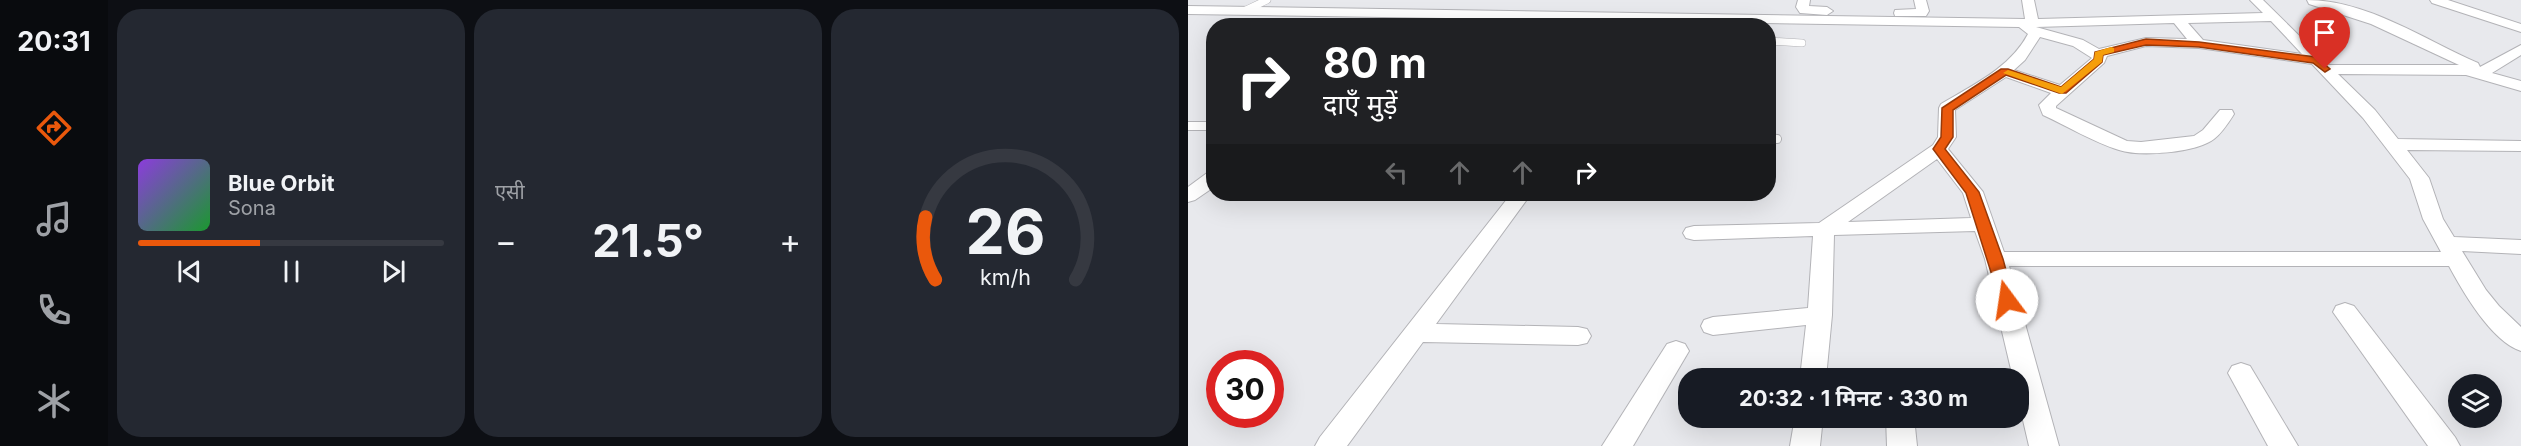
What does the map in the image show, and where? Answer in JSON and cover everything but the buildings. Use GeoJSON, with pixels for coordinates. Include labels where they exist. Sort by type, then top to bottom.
{"type":"FeatureCollection","features":[{"type":"Feature","properties":{"kind":"street"},"geometry":{"type":"LineString","coordinates":[[1654,18],[1667,0]]}},
{"type":"Feature","properties":{"kind":"street"},"geometry":{"type":"LineString","coordinates":[[1804,0],[1802,8],[1810,11],[1913,14],[1923,11],[1920,0]]}},
{"type":"Feature","properties":{"kind":"street"},"geometry":{"type":"LineString","coordinates":[[1824,229],[1939,149],[1947,137],[1947,108],[2005,72],[2033,40],[2036,33],[2030,26],[2028,0]]}},
{"type":"Feature","properties":{"kind":"street"},"geometry":{"type":"LineString","coordinates":[[2256,0],[2369,114],[2419,178],[2433,219],[2452,251],[2490,312],[2521,342]]}},
{"type":"Feature","properties":{"kind":"street"},"geometry":{"type":"LineString","coordinates":[[2436,0],[2521,28]]}},
{"type":"Feature","properties":{"kind":"street"},"geometry":{"type":"LineString","coordinates":[[2313,1],[2337,6],[2402,31],[2481,72],[2521,86]]}},
{"type":"Feature","properties":{"kind":"street"},"geometry":{"type":"LineString","coordinates":[[1190,11],[1442,13],[1573,18]]}},
{"type":"Feature","properties":{"kind":"street"},"geometry":{"type":"LineString","coordinates":[[1435,18],[1442,13]]}},
{"type":"Feature","properties":{"kind":"street"},"geometry":{"type":"LineString","coordinates":[[1712,18],[1772,15],[2030,26],[2274,17]]}},
{"type":"Feature","properties":{"kind":"street"},"geometry":{"type":"LineString","coordinates":[[2177,19],[2199,44]]}},
{"type":"Feature","properties":{"kind":"street"},"geometry":{"type":"LineString","coordinates":[[2030,26],[2078,43],[2098,54],[2146,42],[2199,44],[2321,65],[2481,72],[2521,49]]}},
{"type":"Feature","properties":{"kind":"street"},"geometry":{"type":"LineString","coordinates":[[2098,54],[2098,60],[2048,105],[2049,111],[2123,146],[2135,149],[2196,141],[2206,137],[2226,114]]}},
{"type":"Feature","properties":{"kind":"street"},"geometry":{"type":"LineString","coordinates":[[2005,72],[2062,91]]}},
{"type":"Feature","properties":{"kind":"street"},"geometry":{"type":"LineString","coordinates":[[2392,144],[2468,147],[2521,146]]}},
{"type":"Feature","properties":{"kind":"street"},"geometry":{"type":"LineString","coordinates":[[1939,149],[1972,192],[1996,259],[2044,446]]}},
{"type":"Feature","properties":{"kind":"street"},"geometry":{"type":"LineString","coordinates":[[1188,196],[1206,183]]}},
{"type":"Feature","properties":{"kind":"street"},"geometry":{"type":"LineString","coordinates":[[1330,446],[1516,201]]}},
{"type":"Feature","properties":{"kind":"street"},"geometry":{"type":"LineString","coordinates":[[1694,233],[1983,224]]}},
{"type":"Feature","properties":{"kind":"street"},"geometry":{"type":"LineString","coordinates":[[1814,368],[1820,315],[1824,229]]}},
{"type":"Feature","properties":{"kind":"street"},"geometry":{"type":"LineString","coordinates":[[1996,259],[2452,251],[2521,247]]}},
{"type":"Feature","properties":{"kind":"street"},"geometry":{"type":"LineString","coordinates":[[2345,312],[2445,446]]}},
{"type":"Feature","properties":{"kind":"street"},"geometry":{"type":"LineString","coordinates":[[1713,326],[1820,315]]}},
{"type":"Feature","properties":{"kind":"street"},"geometry":{"type":"LineString","coordinates":[[1417,333],[1578,336]]}},
{"type":"Feature","properties":{"kind":"street"},"geometry":{"type":"LineString","coordinates":[[1617,446],[1676,351]]}},
{"type":"Feature","properties":{"kind":"street"},"geometry":{"type":"LineString","coordinates":[[2241,373],[2283,446]]}},
{"type":"Feature","properties":{"kind":"street"},"geometry":{"type":"LineString","coordinates":[[1805,446],[1807,428]]}},
{"type":"Feature","properties":{"kind":"street"},"geometry":{"type":"LineString","coordinates":[[1901,428],[1902,446]]}},
{"type":"Feature","properties":{"kind":"lane"},"geometry":{"type":"LineString","coordinates":[[1246,10],[1267,0]]}},
{"type":"Feature","properties":{"kind":"lane"},"geometry":{"type":"LineString","coordinates":[[1776,41],[1802,43]]}},
{"type":"Feature","properties":{"kind":"lane"},"geometry":{"type":"LineString","coordinates":[[1188,126],[1206,126]]}},
{"type":"Feature","properties":{"kind":"slow traffic"},"geometry":{"type":"LineString","coordinates":[[2008,73],[2062,91],[2098,60],[2100,56],[2098,54],[2111,50]]}},
{"type":"Feature","properties":{"kind":"route"},"geometry":{"type":"LineString","coordinates":[[2007,300],[1996,259],[1972,192],[1939,149],[1947,137],[1947,108],[2005,72],[2062,91],[2098,60],[2100,56],[2098,54],[2146,42],[2199,44],[2316,60],[2325,69]]}}]}
